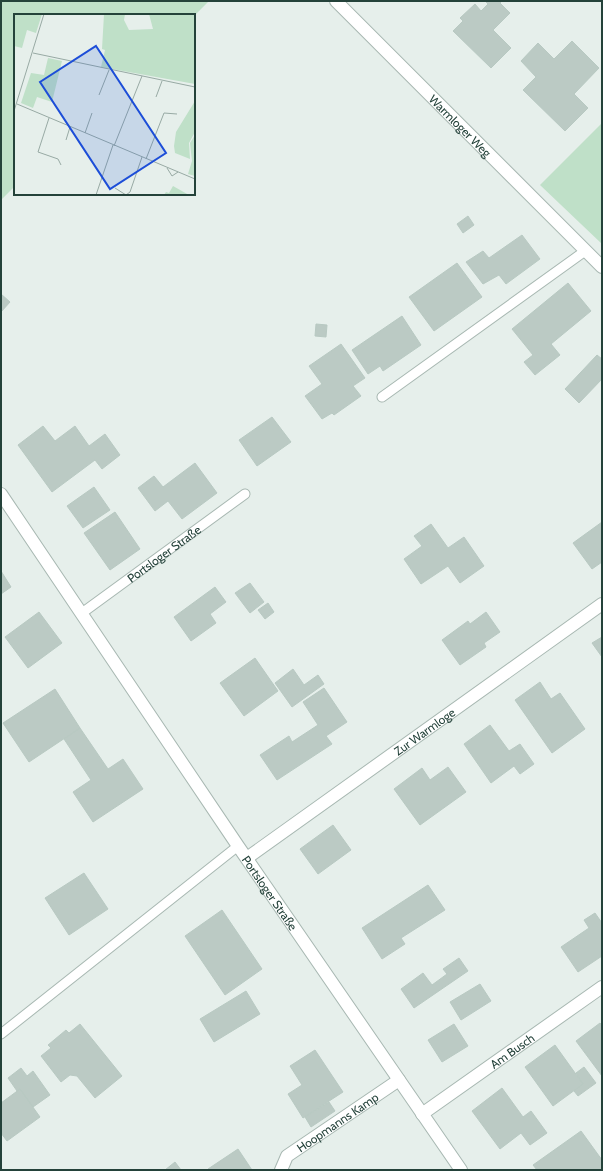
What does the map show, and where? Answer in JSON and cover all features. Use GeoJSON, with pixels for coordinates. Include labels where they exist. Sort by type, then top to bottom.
{"type":"FeatureCollection","features":[{"type":"Feature","properties":{"kind":"street","name":"Warmloger Weg"},"geometry":{"type":"LineString","coordinates":[[336,1],[602,267]]}},
{"type":"Feature","properties":{"kind":"street","name":"Portsloger Straße"},"geometry":{"type":"LineString","coordinates":[[2,497],[238,846],[461,1170]]}},
{"type":"Feature","properties":{"kind":"street","name":"Zur Warmloge"},"geometry":{"type":"LineString","coordinates":[[247,858],[602,604]]}},
{"type":"Feature","properties":{"kind":"street","name":"Am Busch"},"geometry":{"type":"LineString","coordinates":[[422,1114],[602,987]]}},
{"type":"Feature","properties":{"kind":"street","name":"Hoopmanns Kamp"},"geometry":{"type":"LineString","coordinates":[[281,1170],[287,1156],[399,1080]]}},
{"type":"Feature","properties":{"kind":"lane"},"geometry":{"type":"LineString","coordinates":[[382,397],[585,251]]}},
{"type":"Feature","properties":{"kind":"lane","name":"Portsloger Straße"},"geometry":{"type":"LineString","coordinates":[[82,614],[245,494]]}},
{"type":"Feature","properties":{"kind":"lane"},"geometry":{"type":"LineString","coordinates":[[1,1034],[238,846]]}},
{"type":"Feature","properties":{"kind":"green space"},"geometry":{"type":"Polygon","coordinates":[[[1,1],[209,1],[195,15],[14,14],[14,187],[1,200],[1,1]]]}},
{"type":"Feature","properties":{"kind":"green space"},"geometry":{"type":"Polygon","coordinates":[[[602,123],[602,244],[540,185],[602,123]]]}},
{"type":"Feature","properties":{"kind":"building"},"geometry":{"type":"Polygon","coordinates":[[[485,1],[502,1],[500,3],[510,13],[493,30],[511,48],[491,68],[453,31],[463,21],[460,18],[475,4],[481,11],[488,4],[485,1]]]}},
{"type":"Feature","properties":{"kind":"building"},"geometry":{"type":"Polygon","coordinates":[[[572,41],[599,68],[574,94],[588,108],[565,131],[523,90],[536,77],[521,61],[538,43],[554,59],[572,41]]]}},
{"type":"Feature","properties":{"kind":"building"},"geometry":{"type":"Polygon","coordinates":[[[468,216],[474,225],[463,233],[457,224],[468,216]]]}},
{"type":"Feature","properties":{"kind":"building"},"geometry":{"type":"Polygon","coordinates":[[[522,235],[540,259],[506,284],[499,275],[483,284],[466,262],[483,251],[489,258],[522,235]]]}},
{"type":"Feature","properties":{"kind":"building"},"geometry":{"type":"Polygon","coordinates":[[[457,263],[482,297],[434,331],[409,297],[457,263]]]}},
{"type":"Feature","properties":{"kind":"building"},"geometry":{"type":"Polygon","coordinates":[[[568,283],[591,311],[551,344],[560,355],[535,375],[524,362],[533,355],[512,329],[568,283]]]}},
{"type":"Feature","properties":{"kind":"building"},"geometry":{"type":"Polygon","coordinates":[[[1,294],[10,302],[1,312],[1,294]]]}},
{"type":"Feature","properties":{"kind":"building"},"geometry":{"type":"Polygon","coordinates":[[[402,316],[421,345],[383,371],[380,366],[368,374],[352,350],[402,316]]]}},
{"type":"Feature","properties":{"kind":"building"},"geometry":{"type":"Polygon","coordinates":[[[316,324],[327,325],[326,337],[315,336],[316,324]]]}},
{"type":"Feature","properties":{"kind":"building"},"geometry":{"type":"Polygon","coordinates":[[[341,344],[365,378],[353,386],[361,396],[334,415],[332,413],[322,419],[305,396],[322,384],[309,366],[341,344]]]}},
{"type":"Feature","properties":{"kind":"building"},"geometry":{"type":"Polygon","coordinates":[[[597,355],[602,359],[602,379],[579,403],[565,389],[597,355]]]}},
{"type":"Feature","properties":{"kind":"building"},"geometry":{"type":"Polygon","coordinates":[[[272,417],[291,442],[257,466],[239,440],[272,417]]]}},
{"type":"Feature","properties":{"kind":"building"},"geometry":{"type":"Polygon","coordinates":[[[43,426],[55,441],[75,426],[89,446],[105,434],[120,455],[102,469],[95,460],[52,492],[18,445],[43,426]]]}},
{"type":"Feature","properties":{"kind":"building"},"geometry":{"type":"Polygon","coordinates":[[[195,463],[217,493],[182,519],[168,501],[155,511],[138,488],[154,476],[163,487],[195,463]]]}},
{"type":"Feature","properties":{"kind":"building"},"geometry":{"type":"Polygon","coordinates":[[[94,487],[110,510],[83,528],[67,506],[94,487]]]}},
{"type":"Feature","properties":{"kind":"building"},"geometry":{"type":"Polygon","coordinates":[[[115,512],[140,549],[110,570],[84,533],[115,512]]]}},
{"type":"Feature","properties":{"kind":"building"},"geometry":{"type":"Polygon","coordinates":[[[602,522],[602,562],[592,569],[573,543],[602,522]]]}},
{"type":"Feature","properties":{"kind":"building"},"geometry":{"type":"Polygon","coordinates":[[[431,524],[448,548],[464,537],[484,566],[460,583],[448,566],[421,584],[404,559],[422,546],[414,536],[431,524]]]}},
{"type":"Feature","properties":{"kind":"building"},"geometry":{"type":"Polygon","coordinates":[[[1,571],[11,587],[1,594],[1,571]]]}},
{"type":"Feature","properties":{"kind":"building"},"geometry":{"type":"Polygon","coordinates":[[[250,583],[264,602],[250,613],[235,593],[250,583]]]}},
{"type":"Feature","properties":{"kind":"building"},"geometry":{"type":"Polygon","coordinates":[[[215,587],[226,602],[210,614],[216,623],[191,641],[174,617],[215,587]]]}},
{"type":"Feature","properties":{"kind":"building"},"geometry":{"type":"Polygon","coordinates":[[[268,603],[274,612],[265,619],[258,610],[268,603]]]}},
{"type":"Feature","properties":{"kind":"building"},"geometry":{"type":"Polygon","coordinates":[[[39,612],[62,643],[28,668],[5,637],[39,612]]]}},
{"type":"Feature","properties":{"kind":"building"},"geometry":{"type":"Polygon","coordinates":[[[486,612],[500,632],[484,643],[486,647],[460,665],[442,640],[468,621],[470,624],[486,612]]]}},
{"type":"Feature","properties":{"kind":"building"},"geometry":{"type":"Polygon","coordinates":[[[602,637],[602,657],[592,643],[602,637]]]}},
{"type":"Feature","properties":{"kind":"building"},"geometry":{"type":"Polygon","coordinates":[[[255,658],[278,691],[244,716],[220,683],[255,658]]]}},
{"type":"Feature","properties":{"kind":"building"},"geometry":{"type":"Polygon","coordinates":[[[293,669],[304,685],[318,675],[324,684],[292,707],[275,683],[293,669]]]}},
{"type":"Feature","properties":{"kind":"building"},"geometry":{"type":"Polygon","coordinates":[[[540,682],[551,699],[560,693],[585,729],[552,753],[515,700],[540,682]]]}},
{"type":"Feature","properties":{"kind":"building"},"geometry":{"type":"Polygon","coordinates":[[[324,688],[347,722],[326,736],[332,744],[277,780],[260,755],[289,736],[292,742],[318,725],[303,702],[324,688]]]}},
{"type":"Feature","properties":{"kind":"building"},"geometry":{"type":"Polygon","coordinates":[[[55,689],[80,728],[29,762],[3,723],[55,689]]]}},
{"type":"Feature","properties":{"kind":"building"},"geometry":{"type":"Polygon","coordinates":[[[490,725],[509,751],[520,744],[534,764],[520,774],[514,766],[491,783],[464,744],[490,725]]]}},
{"type":"Feature","properties":{"kind":"building"},"geometry":{"type":"Polygon","coordinates":[[[80,728],[108,769],[123,759],[143,789],[93,822],[73,792],[91,780],[64,739],[80,728]]]}},
{"type":"Feature","properties":{"kind":"building"},"geometry":{"type":"Polygon","coordinates":[[[448,767],[466,792],[420,825],[394,789],[422,768],[430,780],[448,767]]]}},
{"type":"Feature","properties":{"kind":"building"},"geometry":{"type":"Polygon","coordinates":[[[333,825],[351,850],[318,874],[300,849],[333,825]]]}},
{"type":"Feature","properties":{"kind":"building"},"geometry":{"type":"Polygon","coordinates":[[[84,873],[108,909],[69,935],[45,898],[84,873]]]}},
{"type":"Feature","properties":{"kind":"building"},"geometry":{"type":"Polygon","coordinates":[[[428,885],[445,910],[401,938],[405,944],[382,959],[362,928],[428,885]]]}},
{"type":"Feature","properties":{"kind":"building"},"geometry":{"type":"Polygon","coordinates":[[[222,910],[262,969],[225,995],[185,936],[222,910]]]}},
{"type":"Feature","properties":{"kind":"building"},"geometry":{"type":"Polygon","coordinates":[[[595,913],[602,923],[602,956],[578,972],[561,947],[589,928],[584,920],[595,913]]]}},
{"type":"Feature","properties":{"kind":"building"},"geometry":{"type":"Polygon","coordinates":[[[459,958],[468,971],[414,1008],[401,989],[423,973],[432,985],[447,974],[443,969],[459,958]]]}},
{"type":"Feature","properties":{"kind":"building"},"geometry":{"type":"Polygon","coordinates":[[[480,984],[491,1001],[461,1020],[450,1002],[480,984]]]}},
{"type":"Feature","properties":{"kind":"building"},"geometry":{"type":"Polygon","coordinates":[[[246,991],[260,1014],[214,1042],[200,1019],[246,991]]]}},
{"type":"Feature","properties":{"kind":"building"},"geometry":{"type":"Polygon","coordinates":[[[600,1023],[602,1025],[602,1076],[576,1041],[600,1023]]]}},
{"type":"Feature","properties":{"kind":"building"},"geometry":{"type":"Polygon","coordinates":[[[80,1024],[122,1076],[95,1098],[77,1076],[70,1075],[61,1082],[41,1056],[51,1048],[48,1045],[66,1030],[69,1033],[80,1024]]]}},
{"type":"Feature","properties":{"kind":"building"},"geometry":{"type":"Polygon","coordinates":[[[454,1024],[468,1046],[442,1062],[428,1040],[454,1024]]]}},
{"type":"Feature","properties":{"kind":"building"},"geometry":{"type":"Polygon","coordinates":[[[555,1045],[583,1084],[553,1106],[525,1067],[555,1045]]]}},
{"type":"Feature","properties":{"kind":"building"},"geometry":{"type":"Polygon","coordinates":[[[315,1050],[343,1092],[303,1118],[288,1094],[302,1085],[290,1066],[315,1050]]]}},
{"type":"Feature","properties":{"kind":"building"},"geometry":{"type":"Polygon","coordinates":[[[584,1067],[596,1083],[578,1096],[574,1091],[583,1084],[576,1073],[584,1067]]]}},
{"type":"Feature","properties":{"kind":"building"},"geometry":{"type":"Polygon","coordinates":[[[21,1068],[27,1076],[33,1071],[50,1095],[33,1107],[20,1089],[17,1091],[8,1078],[21,1068]]]}},
{"type":"Feature","properties":{"kind":"building"},"geometry":{"type":"Polygon","coordinates":[[[502,1088],[523,1117],[531,1111],[547,1133],[530,1145],[521,1133],[500,1149],[472,1111],[502,1088]]]}},
{"type":"Feature","properties":{"kind":"building"},"geometry":{"type":"Polygon","coordinates":[[[20,1089],[40,1117],[7,1141],[1,1133],[1,1103],[20,1089]]]}},
{"type":"Feature","properties":{"kind":"building"},"geometry":{"type":"Polygon","coordinates":[[[329,1102],[335,1111],[311,1127],[305,1117],[329,1102]]]}},
{"type":"Feature","properties":{"kind":"building"},"geometry":{"type":"Polygon","coordinates":[[[581,1131],[602,1160],[602,1170],[537,1170],[533,1165],[581,1131]]]}},
{"type":"Feature","properties":{"kind":"building"},"geometry":{"type":"Polygon","coordinates":[[[238,1149],[252,1170],[208,1169],[238,1149]]]}},
{"type":"Feature","properties":{"kind":"building"},"geometry":{"type":"Polygon","coordinates":[[[175,1162],[181,1170],[165,1170],[175,1162]]]}}]}
